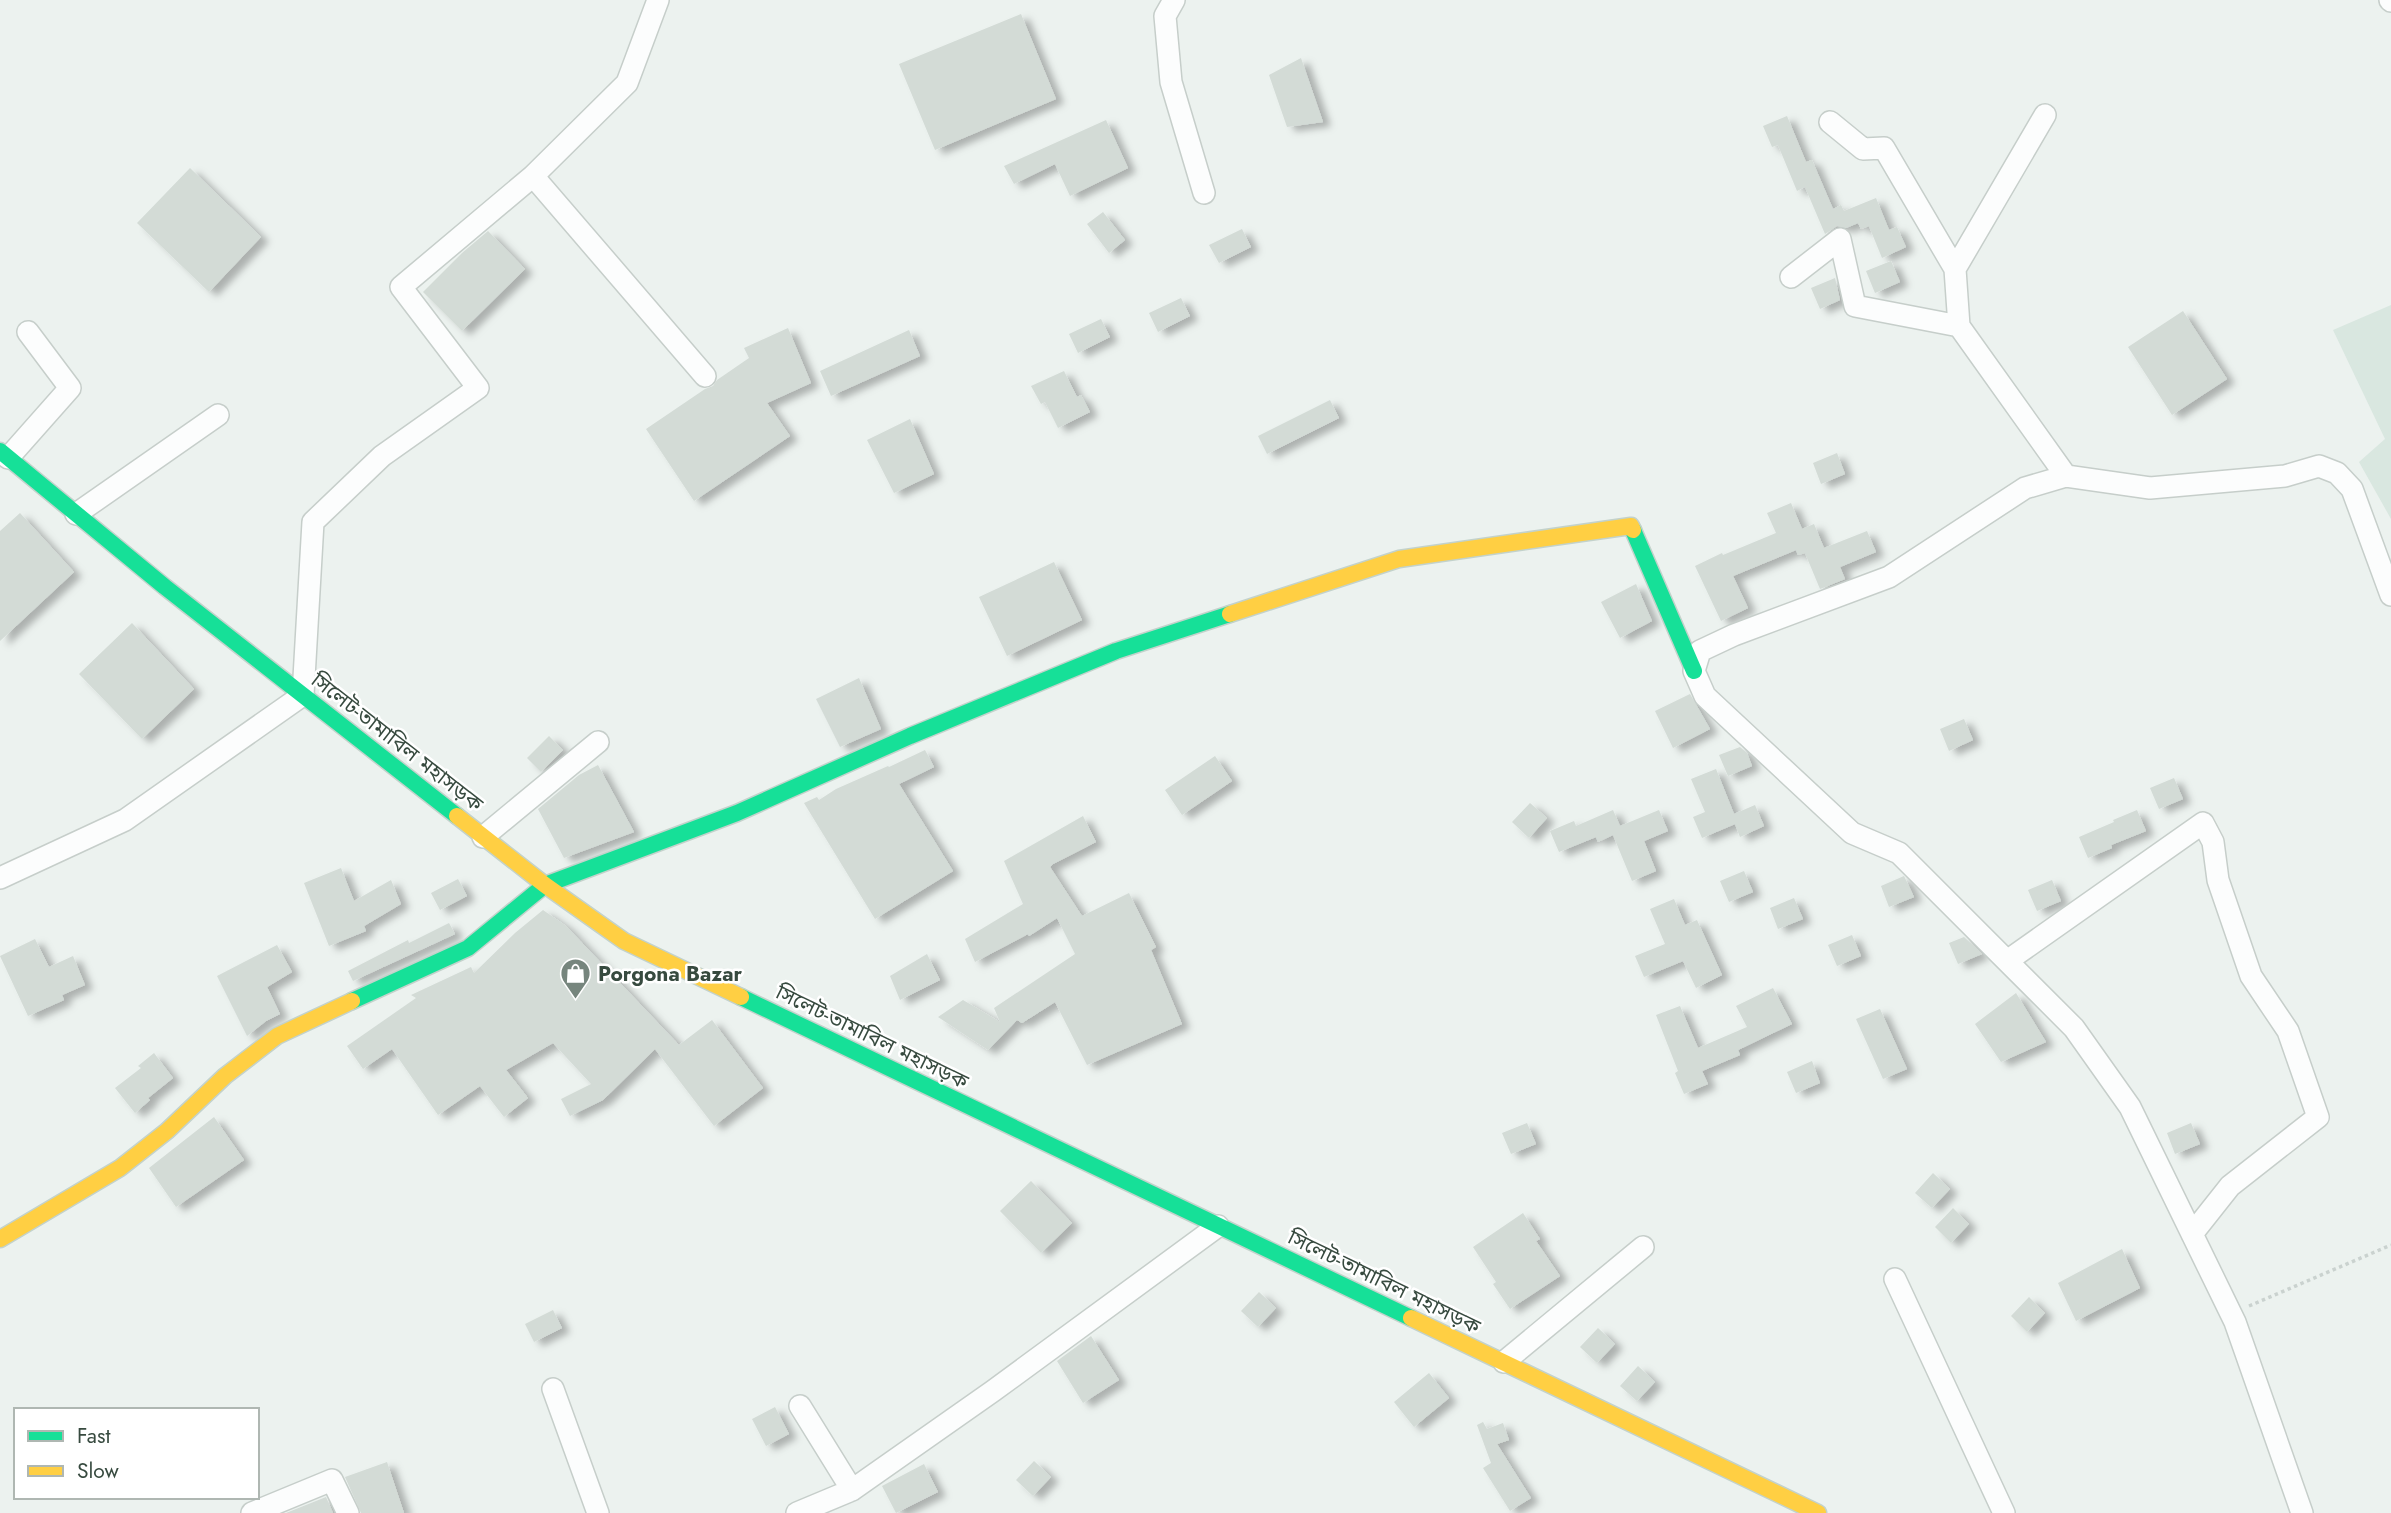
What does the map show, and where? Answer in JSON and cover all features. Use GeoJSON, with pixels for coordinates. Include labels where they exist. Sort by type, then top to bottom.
{"type":"FeatureCollection","features":[{"type":"Feature","properties":{"kind":"main road","name":"সিলেট-তামাবিল মহাসড়ক"},"geometry":{"type":"LineString","coordinates":[[4,455],[165,587],[483,837],[624,942],[1818,1513]]}},
{"type":"Feature","properties":{"kind":"main road"},"geometry":{"type":"LineString","coordinates":[[0,1239],[120,1168],[167,1131],[225,1076],[277,1036],[468,948],[545,885],[737,813],[911,736],[1116,651],[1399,559],[1631,526],[1694,671]]}},
{"type":"Feature","properties":{"kind":"street"},"geometry":{"type":"LineString","coordinates":[[0,878],[125,820],[303,695],[313,522],[382,456],[478,388],[401,287],[533,176],[627,83],[658,0]]}},
{"type":"Feature","properties":{"kind":"street"},"geometry":{"type":"LineString","coordinates":[[1174,0],[1165,16],[1171,82],[1204,193]]}},
{"type":"Feature","properties":{"kind":"street"},"geometry":{"type":"LineString","coordinates":[[1955,269],[2045,115]]}},
{"type":"Feature","properties":{"kind":"street"},"geometry":{"type":"LineString","coordinates":[[1830,122],[1863,149],[1884,148],[1955,269],[1959,326],[2066,476]]}},
{"type":"Feature","properties":{"kind":"street"},"geometry":{"type":"LineString","coordinates":[[533,176],[705,376]]}},
{"type":"Feature","properties":{"kind":"street"},"geometry":{"type":"LineString","coordinates":[[1791,277],[1840,239],[1855,306],[1959,326]]}},
{"type":"Feature","properties":{"kind":"street"},"geometry":{"type":"LineString","coordinates":[[4,455],[70,388],[28,332]]}},
{"type":"Feature","properties":{"kind":"street"},"geometry":{"type":"LineString","coordinates":[[76,514],[218,415]]}},
{"type":"Feature","properties":{"kind":"street"},"geometry":{"type":"LineString","coordinates":[[2302,1513],[2231,1314],[2130,1107],[2074,1028],[1899,853],[1852,833],[1705,696],[1694,671],[1700,651],[1734,635],[1889,577],[2025,488],[2066,476],[2150,488],[2285,476],[2319,466],[2337,473],[2352,489],[2391,594]]}},
{"type":"Feature","properties":{"kind":"street"},"geometry":{"type":"LineString","coordinates":[[483,837],[598,742]]}},
{"type":"Feature","properties":{"kind":"street"},"geometry":{"type":"LineString","coordinates":[[2007,961],[2203,823],[2213,842],[2218,880],[2250,976],[2288,1031],[2318,1117],[2230,1186],[2192,1234]]}},
{"type":"Feature","properties":{"kind":"street"},"geometry":{"type":"LineString","coordinates":[[803,1512],[852,1490],[1219,1226]]}},
{"type":"Feature","properties":{"kind":"street"},"geometry":{"type":"LineString","coordinates":[[1504,1363],[1643,1247]]}},
{"type":"Feature","properties":{"kind":"street"},"geometry":{"type":"LineString","coordinates":[[1895,1279],[2004,1513]]}},
{"type":"Feature","properties":{"kind":"street"},"geometry":{"type":"LineString","coordinates":[[552,1389],[598,1513]]}},
{"type":"Feature","properties":{"kind":"street"},"geometry":{"type":"LineString","coordinates":[[800,1406],[852,1490]]}},
{"type":"Feature","properties":{"kind":"street"},"geometry":{"type":"LineString","coordinates":[[252,1513],[332,1479],[348,1513]]}},
{"type":"Feature","properties":{"kind":"path"},"geometry":{"type":"LineString","coordinates":[[2231,1314],[2391,1245]]}},
{"type":"Feature","properties":{"kind":"shaded area"},"geometry":{"type":"Polygon","coordinates":[[[2391,305],[2391,519],[2359,462],[2385,439],[2333,330],[2391,305]]]}},
{"type":"Feature","properties":{"kind":"building"},"geometry":{"type":"Polygon","coordinates":[[[1021,14],[1056,99],[935,150],[899,64],[1021,14]]]}},
{"type":"Feature","properties":{"kind":"building"},"geometry":{"type":"Polygon","coordinates":[[[1301,58],[1323,122],[1287,127],[1269,75],[1301,58]]]}},
{"type":"Feature","properties":{"kind":"building"},"geometry":{"type":"Polygon","coordinates":[[[1787,116],[1806,162],[1812,160],[1833,209],[1841,205],[1844,211],[1876,198],[1889,230],[1897,227],[1906,247],[1882,258],[1869,226],[1861,229],[1858,223],[1846,228],[1837,226],[1825,234],[1805,187],[1797,191],[1778,145],[1772,147],[1763,126],[1787,116]]]}},
{"type":"Feature","properties":{"kind":"building"},"geometry":{"type":"Polygon","coordinates":[[[1106,120],[1128,168],[1070,196],[1055,164],[1014,184],[1004,166],[1106,120]]]}},
{"type":"Feature","properties":{"kind":"building"},"geometry":{"type":"Polygon","coordinates":[[[190,168],[261,237],[209,292],[137,223],[190,168]]]}},
{"type":"Feature","properties":{"kind":"building"},"geometry":{"type":"Polygon","coordinates":[[[1103,212],[1125,240],[1109,253],[1087,224],[1103,212]]]}},
{"type":"Feature","properties":{"kind":"building"},"geometry":{"type":"Polygon","coordinates":[[[1242,229],[1251,247],[1219,263],[1209,245],[1242,229]]]}},
{"type":"Feature","properties":{"kind":"building"},"geometry":{"type":"Polygon","coordinates":[[[488,231],[525,269],[462,331],[423,292],[488,231]]]}},
{"type":"Feature","properties":{"kind":"building"},"geometry":{"type":"Polygon","coordinates":[[[1891,261],[1900,282],[1875,293],[1866,271],[1891,261]]]}},
{"type":"Feature","properties":{"kind":"building"},"geometry":{"type":"Polygon","coordinates":[[[1835,278],[1840,300],[1820,309],[1811,288],[1835,278]]]}},
{"type":"Feature","properties":{"kind":"building"},"geometry":{"type":"Polygon","coordinates":[[[1181,298],[1190,316],[1158,332],[1149,313],[1181,298]]]}},
{"type":"Feature","properties":{"kind":"building"},"geometry":{"type":"Polygon","coordinates":[[[2183,311],[2227,379],[2172,415],[2128,347],[2183,311]]]}},
{"type":"Feature","properties":{"kind":"building"},"geometry":{"type":"Polygon","coordinates":[[[1101,319],[1110,337],[1078,353],[1069,334],[1101,319]]]}},
{"type":"Feature","properties":{"kind":"building"},"geometry":{"type":"Polygon","coordinates":[[[788,328],[811,383],[767,403],[790,436],[694,501],[646,429],[713,386],[717,380],[749,358],[744,348],[788,328]]]}},
{"type":"Feature","properties":{"kind":"building"},"geometry":{"type":"Polygon","coordinates":[[[909,330],[920,356],[831,396],[820,371],[909,330]]]}},
{"type":"Feature","properties":{"kind":"building"},"geometry":{"type":"Polygon","coordinates":[[[1064,371],[1077,397],[1081,395],[1090,412],[1058,428],[1045,402],[1041,404],[1031,386],[1064,371]]]}},
{"type":"Feature","properties":{"kind":"building"},"geometry":{"type":"Polygon","coordinates":[[[1330,400],[1339,418],[1267,454],[1258,436],[1330,400]]]}},
{"type":"Feature","properties":{"kind":"building"},"geometry":{"type":"Polygon","coordinates":[[[910,419],[934,474],[894,493],[867,440],[910,419]]]}},
{"type":"Feature","properties":{"kind":"building"},"geometry":{"type":"Polygon","coordinates":[[[1837,453],[1845,474],[1821,484],[1813,463],[1837,453]]]}},
{"type":"Feature","properties":{"kind":"building"},"geometry":{"type":"Polygon","coordinates":[[[1791,503],[1802,529],[1814,524],[1824,548],[1867,531],[1876,552],[1840,567],[1845,579],[1820,589],[1805,553],[1798,555],[1796,550],[1733,576],[1748,608],[1721,621],[1695,566],[1776,533],[1767,513],[1791,503]]]}},
{"type":"Feature","properties":{"kind":"building"},"geometry":{"type":"Polygon","coordinates":[[[20,513],[74,572],[0,641],[0,531],[20,513]]]}},
{"type":"Feature","properties":{"kind":"building"},"geometry":{"type":"Polygon","coordinates":[[[1054,562],[1082,620],[1007,656],[979,597],[1054,562]]]}},
{"type":"Feature","properties":{"kind":"building"},"geometry":{"type":"Polygon","coordinates":[[[1636,584],[1652,621],[1620,638],[1601,602],[1636,584]]]}},
{"type":"Feature","properties":{"kind":"building"},"geometry":{"type":"Polygon","coordinates":[[[132,623],[194,689],[142,739],[79,674],[132,623]]]}},
{"type":"Feature","properties":{"kind":"building"},"geometry":{"type":"Polygon","coordinates":[[[859,678],[881,729],[840,747],[816,699],[859,678]]]}},
{"type":"Feature","properties":{"kind":"building"},"geometry":{"type":"Polygon","coordinates":[[[1690,694],[1710,729],[1673,748],[1655,711],[1690,694]]]}},
{"type":"Feature","properties":{"kind":"building"},"geometry":{"type":"Polygon","coordinates":[[[1964,719],[1973,740],[1949,751],[1940,729],[1964,719]]]}},
{"type":"Feature","properties":{"kind":"building"},"geometry":{"type":"Polygon","coordinates":[[[549,736],[563,750],[541,772],[527,758],[549,736]]]}},
{"type":"Feature","properties":{"kind":"building"},"geometry":{"type":"Polygon","coordinates":[[[1740,747],[1747,753],[1752,766],[1728,776],[1719,755],[1740,747]]]}},
{"type":"Feature","properties":{"kind":"building"},"geometry":{"type":"Polygon","coordinates":[[[925,750],[934,767],[899,784],[953,871],[875,919],[804,803],[817,797],[819,800],[836,789],[925,750]]]}},
{"type":"Feature","properties":{"kind":"building"},"geometry":{"type":"Polygon","coordinates":[[[1215,756],[1232,781],[1182,815],[1165,790],[1215,756]]]}},
{"type":"Feature","properties":{"kind":"building"},"geometry":{"type":"Polygon","coordinates":[[[598,765],[634,832],[564,858],[538,809],[579,775],[598,765]]]}},
{"type":"Feature","properties":{"kind":"building"},"geometry":{"type":"Polygon","coordinates":[[[1716,769],[1734,814],[1755,805],[1764,826],[1740,837],[1735,824],[1702,838],[1693,817],[1705,812],[1691,779],[1716,769]]]}},
{"type":"Feature","properties":{"kind":"building"},"geometry":{"type":"Polygon","coordinates":[[[2174,778],[2183,799],[2159,809],[2150,788],[2174,778]]]}},
{"type":"Feature","properties":{"kind":"building"},"geometry":{"type":"Polygon","coordinates":[[[1530,803],[1547,818],[1529,838],[1512,822],[1530,803]]]}},
{"type":"Feature","properties":{"kind":"building"},"geometry":{"type":"Polygon","coordinates":[[[1613,810],[1620,826],[1659,810],[1668,831],[1644,841],[1656,871],[1632,881],[1613,835],[1598,842],[1596,837],[1559,852],[1550,831],[1574,821],[1576,826],[1613,810]]]}},
{"type":"Feature","properties":{"kind":"building"},"geometry":{"type":"Polygon","coordinates":[[[2137,810],[2146,831],[2088,858],[2079,837],[2137,810]]]}},
{"type":"Feature","properties":{"kind":"building"},"geometry":{"type":"Polygon","coordinates":[[[1083,816],[1096,842],[1050,867],[1082,916],[1129,893],[1156,947],[1151,950],[1182,1024],[1087,1065],[1055,1002],[1022,1023],[1017,1020],[988,1050],[938,1017],[963,1000],[1000,1022],[994,1008],[1075,954],[1057,918],[1029,936],[1028,934],[975,962],[965,939],[1023,904],[1004,861],[1083,816]]]}},
{"type":"Feature","properties":{"kind":"building"},"geometry":{"type":"Polygon","coordinates":[[[341,868],[354,901],[391,880],[401,904],[364,926],[366,931],[329,946],[304,883],[341,868]]]}},
{"type":"Feature","properties":{"kind":"building"},"geometry":{"type":"Polygon","coordinates":[[[1744,871],[1753,892],[1729,902],[1720,881],[1744,871]]]}},
{"type":"Feature","properties":{"kind":"building"},"geometry":{"type":"Polygon","coordinates":[[[1904,876],[1914,897],[1889,907],[1881,886],[1904,876]]]}},
{"type":"Feature","properties":{"kind":"building"},"geometry":{"type":"Polygon","coordinates":[[[458,879],[467,896],[440,910],[431,893],[458,879]]]}},
{"type":"Feature","properties":{"kind":"building"},"geometry":{"type":"Polygon","coordinates":[[[2052,880],[2061,901],[2037,911],[2028,890],[2052,880]]]}},
{"type":"Feature","properties":{"kind":"building"},"geometry":{"type":"Polygon","coordinates":[[[1794,898],[1803,919],[1778,929],[1770,908],[1794,898]]]}},
{"type":"Feature","properties":{"kind":"building"},"geometry":{"type":"Polygon","coordinates":[[[1674,899],[1685,925],[1697,920],[1722,975],[1696,988],[1683,961],[1644,977],[1635,956],[1665,944],[1650,909],[1674,899]]]}},
{"type":"Feature","properties":{"kind":"building"},"geometry":{"type":"Polygon","coordinates":[[[543,910],[566,926],[679,1045],[712,1020],[763,1088],[714,1126],[655,1049],[603,1100],[570,1116],[561,1099],[591,1084],[553,1043],[506,1070],[528,1098],[504,1117],[480,1086],[438,1115],[392,1049],[363,1069],[347,1046],[416,998],[411,995],[471,967],[474,973],[543,910]]]}},
{"type":"Feature","properties":{"kind":"building"},"geometry":{"type":"Polygon","coordinates":[[[449,923],[455,934],[353,981],[348,971],[408,940],[409,943],[449,923]]]}},
{"type":"Feature","properties":{"kind":"building"},"geometry":{"type":"Polygon","coordinates":[[[1852,935],[1861,956],[1837,966],[1828,945],[1852,935]]]}},
{"type":"Feature","properties":{"kind":"building"},"geometry":{"type":"Polygon","coordinates":[[[1964,937],[1982,954],[1958,964],[1949,943],[1964,937]]]}},
{"type":"Feature","properties":{"kind":"building"},"geometry":{"type":"Polygon","coordinates":[[[35,939],[49,967],[73,956],[85,985],[62,995],[64,1000],[28,1016],[0,956],[35,939]]]}},
{"type":"Feature","properties":{"kind":"building"},"geometry":{"type":"Polygon","coordinates":[[[277,945],[292,972],[267,987],[280,1014],[247,1036],[217,976],[277,945]]]}},
{"type":"Feature","properties":{"kind":"building"},"geometry":{"type":"Polygon","coordinates":[[[927,954],[940,980],[900,1000],[890,976],[927,954]]]}},
{"type":"Feature","properties":{"kind":"building"},"geometry":{"type":"Polygon","coordinates":[[[1773,988],[1792,1024],[1738,1050],[1740,1055],[1702,1071],[1708,1084],[1684,1094],[1656,1015],[1680,1006],[1698,1048],[1747,1027],[1736,1006],[1773,988]]]}},
{"type":"Feature","properties":{"kind":"building"},"geometry":{"type":"Polygon","coordinates":[[[2016,993],[2046,1042],[2001,1062],[1975,1024],[2016,993]]]}},
{"type":"Feature","properties":{"kind":"building"},"geometry":{"type":"Polygon","coordinates":[[[1880,1009],[1907,1069],[1883,1079],[1856,1019],[1880,1009]]]}},
{"type":"Feature","properties":{"kind":"building"},"geometry":{"type":"Polygon","coordinates":[[[154,1053],[173,1078],[148,1098],[150,1100],[135,1113],[115,1088],[141,1068],[138,1066],[154,1053]]]}},
{"type":"Feature","properties":{"kind":"building"},"geometry":{"type":"Polygon","coordinates":[[[1812,1061],[1820,1083],[1796,1093],[1787,1072],[1812,1061]]]}},
{"type":"Feature","properties":{"kind":"building"},"geometry":{"type":"Polygon","coordinates":[[[214,1117],[244,1160],[176,1207],[149,1168],[214,1117]]]}},
{"type":"Feature","properties":{"kind":"building"},"geometry":{"type":"Polygon","coordinates":[[[1527,1123],[1536,1144],[1511,1154],[1502,1133],[1527,1123]]]}},
{"type":"Feature","properties":{"kind":"building"},"geometry":{"type":"Polygon","coordinates":[[[2191,1123],[2200,1144],[2175,1154],[2167,1133],[2191,1123]]]}},
{"type":"Feature","properties":{"kind":"building"},"geometry":{"type":"Polygon","coordinates":[[[1933,1173],[1950,1189],[1932,1208],[1915,1193],[1933,1173]]]}},
{"type":"Feature","properties":{"kind":"building"},"geometry":{"type":"Polygon","coordinates":[[[1031,1181],[1072,1223],[1041,1253],[1000,1211],[1031,1181]]]}},
{"type":"Feature","properties":{"kind":"building"},"geometry":{"type":"Polygon","coordinates":[[[1953,1208],[1969,1224],[1951,1243],[1935,1227],[1953,1208]]]}},
{"type":"Feature","properties":{"kind":"building"},"geometry":{"type":"Polygon","coordinates":[[[1523,1213],[1540,1239],[1536,1241],[1560,1276],[1510,1309],[1473,1247],[1523,1213]]]}},
{"type":"Feature","properties":{"kind":"building"},"geometry":{"type":"Polygon","coordinates":[[[2122,1249],[2140,1288],[2076,1321],[2058,1283],[2122,1249]]]}},
{"type":"Feature","properties":{"kind":"building"},"geometry":{"type":"Polygon","coordinates":[[[1259,1292],[1276,1308],[1258,1327],[1241,1311],[1259,1292]]]}},
{"type":"Feature","properties":{"kind":"building"},"geometry":{"type":"Polygon","coordinates":[[[2029,1297],[2045,1313],[2027,1332],[2011,1316],[2029,1297]]]}},
{"type":"Feature","properties":{"kind":"building"},"geometry":{"type":"Polygon","coordinates":[[[553,1310],[562,1328],[534,1342],[525,1324],[553,1310]]]}},
{"type":"Feature","properties":{"kind":"building"},"geometry":{"type":"Polygon","coordinates":[[[1598,1328],[1615,1344],[1597,1363],[1580,1347],[1598,1328]]]}},
{"type":"Feature","properties":{"kind":"building"},"geometry":{"type":"Polygon","coordinates":[[[1091,1336],[1119,1380],[1083,1403],[1057,1361],[1091,1336]]]}},
{"type":"Feature","properties":{"kind":"building"},"geometry":{"type":"Polygon","coordinates":[[[1638,1366],[1655,1382],[1637,1401],[1620,1386],[1638,1366]]]}},
{"type":"Feature","properties":{"kind":"building"},"geometry":{"type":"Polygon","coordinates":[[[1429,1373],[1449,1398],[1414,1427],[1394,1402],[1429,1373]]]}},
{"type":"Feature","properties":{"kind":"building"},"geometry":{"type":"Polygon","coordinates":[[[775,1407],[789,1434],[766,1446],[752,1419],[775,1407]]]}},
{"type":"Feature","properties":{"kind":"building"},"geometry":{"type":"Polygon","coordinates":[[[1483,1422],[1487,1429],[1503,1423],[1509,1440],[1497,1444],[1531,1498],[1510,1511],[1483,1468],[1491,1463],[1477,1425],[1483,1422]]]}},
{"type":"Feature","properties":{"kind":"building"},"geometry":{"type":"Polygon","coordinates":[[[1034,1461],[1051,1477],[1033,1496],[1016,1480],[1034,1461]]]}},
{"type":"Feature","properties":{"kind":"building"},"geometry":{"type":"Polygon","coordinates":[[[387,1462],[404,1513],[361,1513],[345,1477],[387,1462]]]}},
{"type":"Feature","properties":{"kind":"building"},"geometry":{"type":"Polygon","coordinates":[[[924,1464],[938,1492],[896,1513],[882,1486],[924,1464]]]}},
{"type":"Feature","properties":{"kind":"building"},"geometry":{"type":"Polygon","coordinates":[[[326,1497],[333,1513],[286,1513],[326,1497]]]}},
{"type":"Feature","properties":{"kind":"traffic: fast"},"geometry":{"type":"LineString","coordinates":[[0,451],[165,587],[457,816]]}},
{"type":"Feature","properties":{"kind":"traffic: fast"},"geometry":{"type":"LineString","coordinates":[[1633,530],[1694,671]]}},
{"type":"Feature","properties":{"kind":"traffic: fast"},"geometry":{"type":"LineString","coordinates":[[352,1001],[468,948],[545,885],[737,813],[910,736],[1116,651],[1230,614]]}},
{"type":"Feature","properties":{"kind":"traffic: fast"},"geometry":{"type":"LineString","coordinates":[[741,997],[1411,1318]]}},
{"type":"Feature","properties":{"kind":"traffic: slow"},"geometry":{"type":"LineString","coordinates":[[1230,614],[1399,559],[1631,526],[1633,530]]}},
{"type":"Feature","properties":{"kind":"traffic: slow"},"geometry":{"type":"LineString","coordinates":[[457,816],[545,885],[624,941],[741,997]]}},
{"type":"Feature","properties":{"kind":"traffic: slow"},"geometry":{"type":"LineString","coordinates":[[0,1239],[120,1168],[167,1131],[225,1076],[277,1036],[352,1001]]}},
{"type":"Feature","properties":{"kind":"traffic: slow"},"geometry":{"type":"LineString","coordinates":[[1411,1318],[1818,1513]]}},
{"type":"Feature","properties":{"kind":"place","name":"Porgona Bazar"},"geometry":{"type":"Point","coordinates":[575,1001]}}]}
